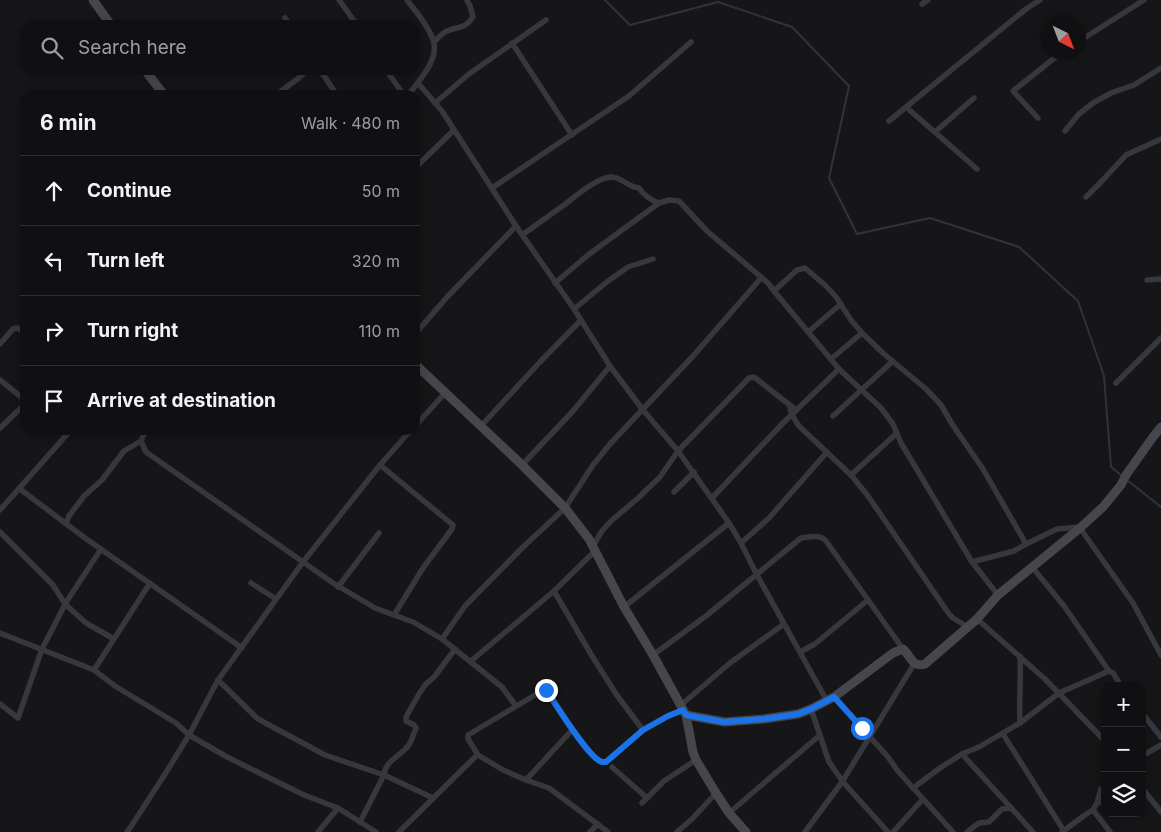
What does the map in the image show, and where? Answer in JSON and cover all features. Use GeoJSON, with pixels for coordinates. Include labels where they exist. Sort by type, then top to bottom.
{"type":"FeatureCollection","features":[{"type":"Feature","properties":{"kind":"street"},"geometry":{"type":"LineString","coordinates":[[93,0],[108,20]]}},
{"type":"Feature","properties":{"kind":"street"},"geometry":{"type":"LineString","coordinates":[[339,0],[353,20]]}},
{"type":"Feature","properties":{"kind":"street"},"geometry":{"type":"LineString","coordinates":[[407,0],[429,31],[434,42],[432,59],[418,83],[411,90]]}},
{"type":"Feature","properties":{"kind":"street"},"geometry":{"type":"LineString","coordinates":[[434,42],[447,31],[469,23],[473,17],[467,0]]}},
{"type":"Feature","properties":{"kind":"street"},"geometry":{"type":"LineString","coordinates":[[922,4],[928,0]]}},
{"type":"Feature","properties":{"kind":"street"},"geometry":{"type":"LineString","coordinates":[[889,121],[1026,9],[1040,0]]}},
{"type":"Feature","properties":{"kind":"street"},"geometry":{"type":"LineString","coordinates":[[1086,37],[1144,0]]}},
{"type":"Feature","properties":{"kind":"street"},"geometry":{"type":"LineString","coordinates":[[435,103],[469,74],[546,20]]}},
{"type":"Feature","properties":{"kind":"street"},"geometry":{"type":"LineString","coordinates":[[492,188],[628,96],[691,42]]}},
{"type":"Feature","properties":{"kind":"street"},"geometry":{"type":"LineString","coordinates":[[512,43],[572,135]]}},
{"type":"Feature","properties":{"kind":"street"},"geometry":{"type":"LineString","coordinates":[[1038,118],[1013,91],[1052,60]]}},
{"type":"Feature","properties":{"kind":"street"},"geometry":{"type":"LineString","coordinates":[[1065,131],[1079,114],[1093,103],[1111,93],[1134,85],[1161,68]]}},
{"type":"Feature","properties":{"kind":"street"},"geometry":{"type":"LineString","coordinates":[[149,75],[160,90]]}},
{"type":"Feature","properties":{"kind":"street"},"geometry":{"type":"LineString","coordinates":[[283,90],[302,75]]}},
{"type":"Feature","properties":{"kind":"street"},"geometry":{"type":"LineString","coordinates":[[323,75],[334,90]]}},
{"type":"Feature","properties":{"kind":"street"},"geometry":{"type":"LineString","coordinates":[[390,75],[402,90]]}},
{"type":"Feature","properties":{"kind":"street"},"geometry":{"type":"LineString","coordinates":[[418,83],[442,111],[610,366],[694,472],[742,542],[757,575],[784,624],[831,699],[870,736],[953,832]]}},
{"type":"Feature","properties":{"kind":"street"},"geometry":{"type":"LineString","coordinates":[[934,132],[974,98]]}},
{"type":"Feature","properties":{"kind":"street"},"geometry":{"type":"LineString","coordinates":[[906,107],[977,170]]}},
{"type":"Feature","properties":{"kind":"street"},"geometry":{"type":"LineString","coordinates":[[420,163],[454,130]]}},
{"type":"Feature","properties":{"kind":"street"},"geometry":{"type":"LineString","coordinates":[[1086,197],[1126,155],[1161,139]]}},
{"type":"Feature","properties":{"kind":"street"},"geometry":{"type":"LineString","coordinates":[[522,235],[601,179],[616,178],[634,188],[640,188],[643,194],[659,203]]}},
{"type":"Feature","properties":{"kind":"street"},"geometry":{"type":"LineString","coordinates":[[556,283],[588,255],[659,203],[669,200],[679,201],[707,231],[774,290],[840,369],[881,408],[893,424],[901,443],[972,562],[998,595]]}},
{"type":"Feature","properties":{"kind":"street"},"geometry":{"type":"LineString","coordinates":[[420,328],[448,296],[516,226]]}},
{"type":"Feature","properties":{"kind":"street"},"geometry":{"type":"LineString","coordinates":[[574,309],[608,280],[628,267],[653,259]]}},
{"type":"Feature","properties":{"kind":"street"},"geometry":{"type":"LineString","coordinates":[[774,290],[797,270],[805,268],[826,286],[862,334],[942,405],[952,424],[983,469],[1026,544]]}},
{"type":"Feature","properties":{"kind":"street"},"geometry":{"type":"LineString","coordinates":[[442,638],[465,606],[524,546],[565,508],[593,465],[610,444],[694,355],[761,278]]}},
{"type":"Feature","properties":{"kind":"street"},"geometry":{"type":"LineString","coordinates":[[1147,280],[1161,279]]}},
{"type":"Feature","properties":{"kind":"street"},"geometry":{"type":"LineString","coordinates":[[808,332],[841,304]]}},
{"type":"Feature","properties":{"kind":"street"},"geometry":{"type":"LineString","coordinates":[[481,426],[581,320]]}},
{"type":"Feature","properties":{"kind":"street"},"geometry":{"type":"LineString","coordinates":[[0,344],[13,329],[20,330]]}},
{"type":"Feature","properties":{"kind":"street"},"geometry":{"type":"LineString","coordinates":[[831,359],[862,334]]}},
{"type":"Feature","properties":{"kind":"street"},"geometry":{"type":"LineString","coordinates":[[1116,383],[1161,338]]}},
{"type":"Feature","properties":{"kind":"street"},"geometry":{"type":"LineString","coordinates":[[833,416],[893,361]]}},
{"type":"Feature","properties":{"kind":"street"},"geometry":{"type":"LineString","coordinates":[[522,464],[573,412],[610,366]]}},
{"type":"Feature","properties":{"kind":"street"},"geometry":{"type":"LineString","coordinates":[[420,369],[522,464],[565,508],[589,540],[624,607],[683,710],[696,760],[729,813],[746,832]]}},
{"type":"Feature","properties":{"kind":"street"},"geometry":{"type":"LineString","coordinates":[[712,498],[783,423],[840,369]]}},
{"type":"Feature","properties":{"kind":"street"},"geometry":{"type":"LineString","coordinates":[[471,661],[554,591],[594,549],[602,531],[611,521],[660,477],[678,451],[749,378],[754,378],[796,410]]}},
{"type":"Feature","properties":{"kind":"street"},"geometry":{"type":"LineString","coordinates":[[0,380],[20,396]]}},
{"type":"Feature","properties":{"kind":"street"},"geometry":{"type":"LineString","coordinates":[[420,421],[446,392]]}},
{"type":"Feature","properties":{"kind":"street"},"geometry":{"type":"LineString","coordinates":[[789,404],[792,415],[799,426],[851,476],[868,496],[949,614],[968,627]]}},
{"type":"Feature","properties":{"kind":"street"},"geometry":{"type":"LineString","coordinates":[[0,428],[20,409]]}},
{"type":"Feature","properties":{"kind":"street"},"geometry":{"type":"LineString","coordinates":[[783,423],[799,426]]}},
{"type":"Feature","properties":{"kind":"street"},"geometry":{"type":"LineString","coordinates":[[653,655],[706,616],[801,538],[816,537],[823,538],[914,664],[919,666],[925,664],[977,619],[998,595],[1103,507],[1161,428]]}},
{"type":"Feature","properties":{"kind":"street"},"geometry":{"type":"LineString","coordinates":[[851,476],[897,433]]}},
{"type":"Feature","properties":{"kind":"street"},"geometry":{"type":"LineString","coordinates":[[0,510],[67,435]]}},
{"type":"Feature","properties":{"kind":"street"},"geometry":{"type":"LineString","coordinates":[[66,523],[84,496],[102,480],[124,451],[141,441],[144,435]]}},
{"type":"Feature","properties":{"kind":"street"},"geometry":{"type":"LineString","coordinates":[[127,832],[189,735],[218,680],[303,562],[380,465],[407,435]]}},
{"type":"Feature","properties":{"kind":"street"},"geometry":{"type":"LineString","coordinates":[[141,441],[146,452],[338,586],[375,608],[413,622],[442,638],[502,687],[516,706]]}},
{"type":"Feature","properties":{"kind":"street"},"geometry":{"type":"LineString","coordinates":[[742,542],[769,518],[827,452]]}},
{"type":"Feature","properties":{"kind":"street"},"geometry":{"type":"LineString","coordinates":[[380,465],[453,525],[423,568],[394,615]]}},
{"type":"Feature","properties":{"kind":"street"},"geometry":{"type":"LineString","coordinates":[[674,492],[694,472]]}},
{"type":"Feature","properties":{"kind":"street"},"geometry":{"type":"LineString","coordinates":[[20,489],[242,648]]}},
{"type":"Feature","properties":{"kind":"street"},"geometry":{"type":"LineString","coordinates":[[624,607],[729,523]]}},
{"type":"Feature","properties":{"kind":"street"},"geometry":{"type":"LineString","coordinates":[[972,562],[1014,551],[1057,529],[1081,527]]}},
{"type":"Feature","properties":{"kind":"street"},"geometry":{"type":"LineString","coordinates":[[1081,527],[1133,603],[1160,653]]}},
{"type":"Feature","properties":{"kind":"street"},"geometry":{"type":"LineString","coordinates":[[0,532],[53,585],[65,604],[86,623],[114,639]]}},
{"type":"Feature","properties":{"kind":"street"},"geometry":{"type":"LineString","coordinates":[[338,586],[379,533]]}},
{"type":"Feature","properties":{"kind":"street"},"geometry":{"type":"LineString","coordinates":[[0,704],[18,718],[43,650],[65,604],[102,549]]}},
{"type":"Feature","properties":{"kind":"street"},"geometry":{"type":"LineString","coordinates":[[1032,567],[1064,606],[1119,682]]}},
{"type":"Feature","properties":{"kind":"street"},"geometry":{"type":"LineString","coordinates":[[94,670],[150,583]]}},
{"type":"Feature","properties":{"kind":"street"},"geometry":{"type":"LineString","coordinates":[[251,583],[276,599]]}},
{"type":"Feature","properties":{"kind":"street"},"geometry":{"type":"LineString","coordinates":[[554,591],[616,694],[643,730]]}},
{"type":"Feature","properties":{"kind":"street"},"geometry":{"type":"LineString","coordinates":[[800,652],[815,644],[868,600]]}},
{"type":"Feature","properties":{"kind":"street"},"geometry":{"type":"LineString","coordinates":[[977,619],[1046,679],[1101,737]]}},
{"type":"Feature","properties":{"kind":"street"},"geometry":{"type":"LineString","coordinates":[[608,832],[549,788],[503,770],[478,755],[468,735],[545,689],[572,730],[599,760],[606,762],[643,730],[683,710],[730,663],[784,624]]}},
{"type":"Feature","properties":{"kind":"street"},"geometry":{"type":"LineString","coordinates":[[0,633],[94,670],[115,686],[176,723],[189,735],[227,757],[304,795],[338,808],[376,832]]}},
{"type":"Feature","properties":{"kind":"street"},"geometry":{"type":"LineString","coordinates":[[360,822],[384,775],[384,769],[388,763],[410,744],[416,728],[414,725],[406,722],[406,717],[414,702],[425,685],[435,676],[455,649]]}},
{"type":"Feature","properties":{"kind":"street"},"geometry":{"type":"LineString","coordinates":[[683,710],[724,722],[798,714],[831,699],[893,653],[903,649]]}},
{"type":"Feature","properties":{"kind":"street"},"geometry":{"type":"LineString","coordinates":[[1020,656],[1020,723]]}},
{"type":"Feature","properties":{"kind":"street"},"geometry":{"type":"LineString","coordinates":[[805,832],[842,782],[914,664]]}},
{"type":"Feature","properties":{"kind":"street"},"geometry":{"type":"LineString","coordinates":[[913,788],[962,754],[980,747],[1020,723],[1060,693],[1110,672]]}},
{"type":"Feature","properties":{"kind":"street"},"geometry":{"type":"LineString","coordinates":[[218,680],[258,719],[325,755],[384,775],[433,798]]}},
{"type":"Feature","properties":{"kind":"street"},"geometry":{"type":"LineString","coordinates":[[811,709],[829,762],[842,782],[888,832]]}},
{"type":"Feature","properties":{"kind":"street"},"geometry":{"type":"LineString","coordinates":[[1146,718],[1161,737]]}},
{"type":"Feature","properties":{"kind":"street"},"geometry":{"type":"LineString","coordinates":[[526,780],[572,730]]}},
{"type":"Feature","properties":{"kind":"street"},"geometry":{"type":"LineString","coordinates":[[1002,734],[1063,831],[1093,810],[1101,789]]}},
{"type":"Feature","properties":{"kind":"street"},"geometry":{"type":"LineString","coordinates":[[729,813],[820,735]]}},
{"type":"Feature","properties":{"kind":"street"},"geometry":{"type":"LineString","coordinates":[[1146,753],[1161,744]]}},
{"type":"Feature","properties":{"kind":"street"},"geometry":{"type":"LineString","coordinates":[[962,754],[1033,832]]}},
{"type":"Feature","properties":{"kind":"street"},"geometry":{"type":"LineString","coordinates":[[400,832],[478,755]]}},
{"type":"Feature","properties":{"kind":"street"},"geometry":{"type":"LineString","coordinates":[[612,767],[645,800],[664,781],[696,760]]}},
{"type":"Feature","properties":{"kind":"street"},"geometry":{"type":"LineString","coordinates":[[1146,793],[1161,812]]}},
{"type":"Feature","properties":{"kind":"street"},"geometry":{"type":"LineString","coordinates":[[677,832],[716,794]]}},
{"type":"Feature","properties":{"kind":"street"},"geometry":{"type":"LineString","coordinates":[[893,832],[923,799]]}},
{"type":"Feature","properties":{"kind":"street"},"geometry":{"type":"LineString","coordinates":[[1097,803],[1101,802]]}},
{"type":"Feature","properties":{"kind":"street"},"geometry":{"type":"LineString","coordinates":[[318,832],[338,808]]}},
{"type":"Feature","properties":{"kind":"street"},"geometry":{"type":"LineString","coordinates":[[967,832],[979,823],[989,822],[1002,809],[1011,808]]}},
{"type":"Feature","properties":{"kind":"street"},"geometry":{"type":"LineString","coordinates":[[1093,810],[1110,832]]}},
{"type":"Feature","properties":{"kind":"street"},"geometry":{"type":"LineString","coordinates":[[590,832],[598,824]]}},
{"type":"Feature","properties":{"kind":"waterway"},"geometry":{"type":"LineString","coordinates":[[605,0],[630,25],[718,2],[792,27],[849,86],[829,178],[857,234],[930,218],[1019,247],[1078,301],[1104,376],[1111,467],[1121,475]]}},
{"type":"Feature","properties":{"kind":"waterway"},"geometry":{"type":"LineString","coordinates":[[1127,480],[1161,507]]}},
{"type":"Feature","properties":{"kind":"route"},"geometry":{"type":"LineString","coordinates":[[546,690],[572,730],[589,750],[603,762],[606,762],[643,730],[683,710],[686,715],[724,722],[764,719],[798,714],[834,697],[862,728]]}}]}
